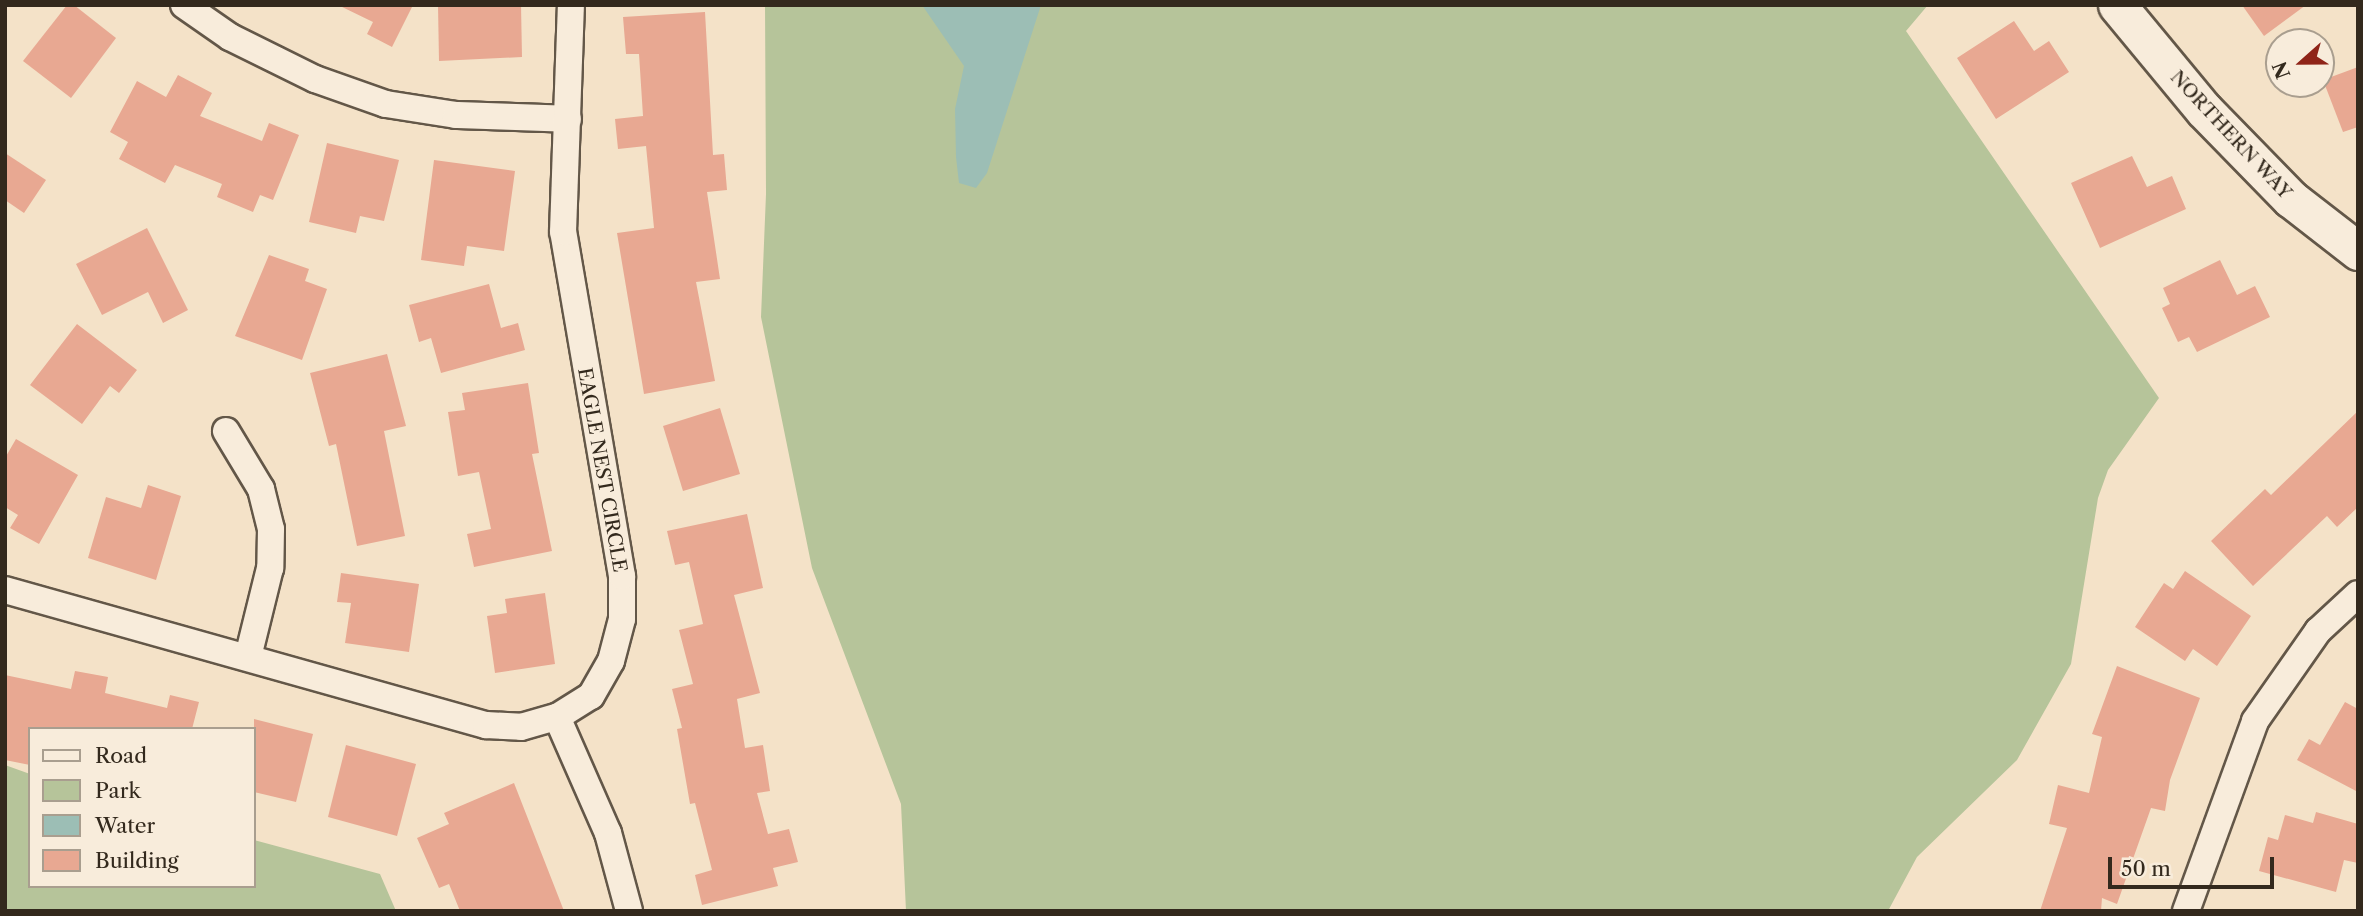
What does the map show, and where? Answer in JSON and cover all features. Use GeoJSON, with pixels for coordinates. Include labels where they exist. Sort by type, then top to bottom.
{"type":"FeatureCollection","features":[{"type":"Feature","properties":{"kind":"street"},"geometry":{"type":"LineString","coordinates":[[184,5],[230,37],[315,79],[386,104],[456,115],[568,119]]}},
{"type":"Feature","properties":{"kind":"street","name":"EAGLE NEST CIRCLE"},"geometry":{"type":"LineString","coordinates":[[5,590],[485,725],[521,727],[557,717],[591,696],[611,661],[622,619],[622,576],[570,298],[563,232],[571,5]]}},
{"type":"Feature","properties":{"kind":"street","name":"NORTHERN WAY"},"geometry":{"type":"LineString","coordinates":[[2117,5],[2204,110],[2271,179],[2358,251]]}},
{"type":"Feature","properties":{"kind":"street"},"geometry":{"type":"LineString","coordinates":[[226,431],[261,489],[271,529],[270,568],[248,657]]}},
{"type":"Feature","properties":{"kind":"street"},"geometry":{"type":"LineString","coordinates":[[2186,911],[2255,722],[2318,631],[2356,598]]}},
{"type":"Feature","properties":{"kind":"street"},"geometry":{"type":"LineString","coordinates":[[557,717],[608,833],[629,911]]}},
{"type":"Feature","properties":{"kind":"green space"},"geometry":{"type":"Polygon","coordinates":[[[765,5],[1928,5],[1906,31],[2159,398],[2108,470],[2098,498],[2071,664],[2017,760],[1917,857],[1888,911],[906,911],[901,804],[812,568],[761,317],[766,194],[765,5]]]}},
{"type":"Feature","properties":{"kind":"green space"},"geometry":{"type":"Polygon","coordinates":[[[5,765],[28,773],[28,888],[256,888],[256,841],[380,874],[396,911],[5,911],[5,765]]]}},
{"type":"Feature","properties":{"kind":"water"},"geometry":{"type":"Polygon","coordinates":[[[922,5],[1041,5],[987,173],[976,188],[959,183],[956,157],[955,109],[964,66],[922,5]]]}},
{"type":"Feature","properties":{"kind":"building"},"geometry":{"type":"Polygon","coordinates":[[[67,5],[74,5],[116,38],[71,98],[23,61],[67,5]]]}},
{"type":"Feature","properties":{"kind":"building"},"geometry":{"type":"Polygon","coordinates":[[[338,5],[413,5],[392,47],[367,34],[373,22],[338,5]]]}},
{"type":"Feature","properties":{"kind":"building"},"geometry":{"type":"Polygon","coordinates":[[[438,5],[521,5],[522,57],[439,61],[438,5]]]}},
{"type":"Feature","properties":{"kind":"building"},"geometry":{"type":"Polygon","coordinates":[[[2242,5],[2306,5],[2275,28],[2265,28],[2264,36],[2242,5]]]}},
{"type":"Feature","properties":{"kind":"building"},"geometry":{"type":"Polygon","coordinates":[[[705,12],[713,155],[724,154],[727,190],[707,192],[720,279],[696,282],[715,381],[644,394],[617,233],[654,228],[646,146],[618,149],[615,119],[643,116],[639,54],[626,54],[623,17],[705,12]]]}},
{"type":"Feature","properties":{"kind":"building"},"geometry":{"type":"Polygon","coordinates":[[[2014,21],[2034,51],[2049,41],[2069,72],[1996,119],[1957,58],[2014,21]]]}},
{"type":"Feature","properties":{"kind":"building"},"geometry":{"type":"Polygon","coordinates":[[[2358,67],[2358,127],[2343,132],[2330,98],[2335,98],[2335,76],[2358,67]]]}},
{"type":"Feature","properties":{"kind":"building"},"geometry":{"type":"Polygon","coordinates":[[[178,75],[212,93],[200,116],[262,141],[269,123],[299,135],[273,200],[260,195],[253,212],[217,197],[222,184],[175,165],[165,183],[119,159],[128,142],[110,132],[137,81],[166,97],[178,75]]]}},
{"type":"Feature","properties":{"kind":"building"},"geometry":{"type":"Polygon","coordinates":[[[327,143],[399,160],[384,221],[360,216],[356,233],[309,222],[327,143]]]}},
{"type":"Feature","properties":{"kind":"building"},"geometry":{"type":"Polygon","coordinates":[[[5,153],[46,180],[24,213],[5,200],[5,153]]]}},
{"type":"Feature","properties":{"kind":"building"},"geometry":{"type":"Polygon","coordinates":[[[2132,156],[2147,187],[2172,176],[2186,209],[2100,248],[2071,183],[2132,156]]]}},
{"type":"Feature","properties":{"kind":"building"},"geometry":{"type":"Polygon","coordinates":[[[434,160],[515,171],[504,251],[467,246],[464,266],[421,260],[434,160]]]}},
{"type":"Feature","properties":{"kind":"building"},"geometry":{"type":"Polygon","coordinates":[[[147,228],[188,310],[163,323],[148,292],[102,315],[76,264],[147,228]]]}},
{"type":"Feature","properties":{"kind":"building"},"geometry":{"type":"Polygon","coordinates":[[[269,255],[309,269],[305,281],[327,289],[302,360],[235,336],[269,255]]]}},
{"type":"Feature","properties":{"kind":"building"},"geometry":{"type":"Polygon","coordinates":[[[2220,260],[2237,295],[2255,286],[2270,317],[2197,352],[2189,337],[2178,342],[2162,308],[2170,304],[2163,288],[2220,260]]]}},
{"type":"Feature","properties":{"kind":"building"},"geometry":{"type":"Polygon","coordinates":[[[489,284],[501,328],[518,323],[525,350],[441,373],[431,338],[419,342],[409,305],[489,284]]]}},
{"type":"Feature","properties":{"kind":"building"},"geometry":{"type":"Polygon","coordinates":[[[77,324],[137,370],[119,393],[110,386],[82,424],[30,385],[77,324]]]}},
{"type":"Feature","properties":{"kind":"building"},"geometry":{"type":"Polygon","coordinates":[[[387,354],[406,426],[384,431],[405,536],[357,546],[336,444],[329,446],[310,373],[387,354]]]}},
{"type":"Feature","properties":{"kind":"building"},"geometry":{"type":"Polygon","coordinates":[[[528,383],[539,453],[532,454],[552,551],[474,567],[467,534],[491,529],[479,472],[458,476],[448,412],[465,410],[462,393],[528,383]]]}},
{"type":"Feature","properties":{"kind":"building"},"geometry":{"type":"Polygon","coordinates":[[[720,408],[740,474],[683,491],[663,426],[720,408]]]}},
{"type":"Feature","properties":{"kind":"building"},"geometry":{"type":"Polygon","coordinates":[[[2358,411],[2358,507],[2337,527],[2327,516],[2253,586],[2211,541],[2265,489],[2271,495],[2358,411]]]}},
{"type":"Feature","properties":{"kind":"building"},"geometry":{"type":"Polygon","coordinates":[[[16,439],[78,475],[39,544],[10,528],[18,515],[5,507],[5,458],[16,439]]]}},
{"type":"Feature","properties":{"kind":"building"},"geometry":{"type":"Polygon","coordinates":[[[148,485],[181,496],[156,580],[88,558],[106,497],[141,508],[148,485]]]}},
{"type":"Feature","properties":{"kind":"building"},"geometry":{"type":"Polygon","coordinates":[[[747,514],[763,588],[734,595],[760,693],[737,699],[745,748],[763,745],[770,791],[757,793],[768,834],[789,829],[798,862],[773,868],[778,886],[702,905],[695,875],[712,870],[695,803],[690,804],[677,729],[682,728],[672,689],[693,684],[679,630],[703,624],[689,562],[675,565],[667,531],[747,514]]]}},
{"type":"Feature","properties":{"kind":"building"},"geometry":{"type":"Polygon","coordinates":[[[2185,571],[2251,616],[2217,666],[2193,649],[2185,661],[2135,627],[2164,583],[2173,589],[2185,571]]]}},
{"type":"Feature","properties":{"kind":"building"},"geometry":{"type":"Polygon","coordinates":[[[341,573],[419,584],[409,652],[345,643],[351,603],[337,602],[341,573]]]}},
{"type":"Feature","properties":{"kind":"building"},"geometry":{"type":"Polygon","coordinates":[[[545,593],[555,664],[495,673],[487,616],[507,613],[505,599],[545,593]]]}},
{"type":"Feature","properties":{"kind":"building"},"geometry":{"type":"Polygon","coordinates":[[[2117,666],[2200,698],[2170,780],[2165,811],[2151,808],[2117,904],[2102,898],[2101,911],[2040,911],[2067,828],[2049,824],[2058,785],[2089,793],[2102,737],[2092,734],[2117,666]]]}},
{"type":"Feature","properties":{"kind":"building"},"geometry":{"type":"Polygon","coordinates":[[[75,671],[108,677],[105,693],[167,708],[170,695],[199,702],[193,727],[28,727],[28,765],[5,760],[5,675],[71,689],[75,671]]]}},
{"type":"Feature","properties":{"kind":"building"},"geometry":{"type":"Polygon","coordinates":[[[2345,702],[2358,709],[2358,792],[2297,760],[2309,739],[2320,745],[2345,702]]]}},
{"type":"Feature","properties":{"kind":"building"},"geometry":{"type":"Polygon","coordinates":[[[254,719],[313,734],[296,802],[256,792],[254,719]]]}},
{"type":"Feature","properties":{"kind":"building"},"geometry":{"type":"Polygon","coordinates":[[[346,745],[416,764],[397,836],[328,817],[346,745]]]}},
{"type":"Feature","properties":{"kind":"building"},"geometry":{"type":"Polygon","coordinates":[[[514,783],[564,911],[460,911],[449,884],[439,888],[417,838],[449,824],[444,813],[514,783]]]}},
{"type":"Feature","properties":{"kind":"building"},"geometry":{"type":"Polygon","coordinates":[[[2316,812],[2358,824],[2358,863],[2344,860],[2336,892],[2259,871],[2268,837],[2278,840],[2285,815],[2313,823],[2316,812]]]}}]}
